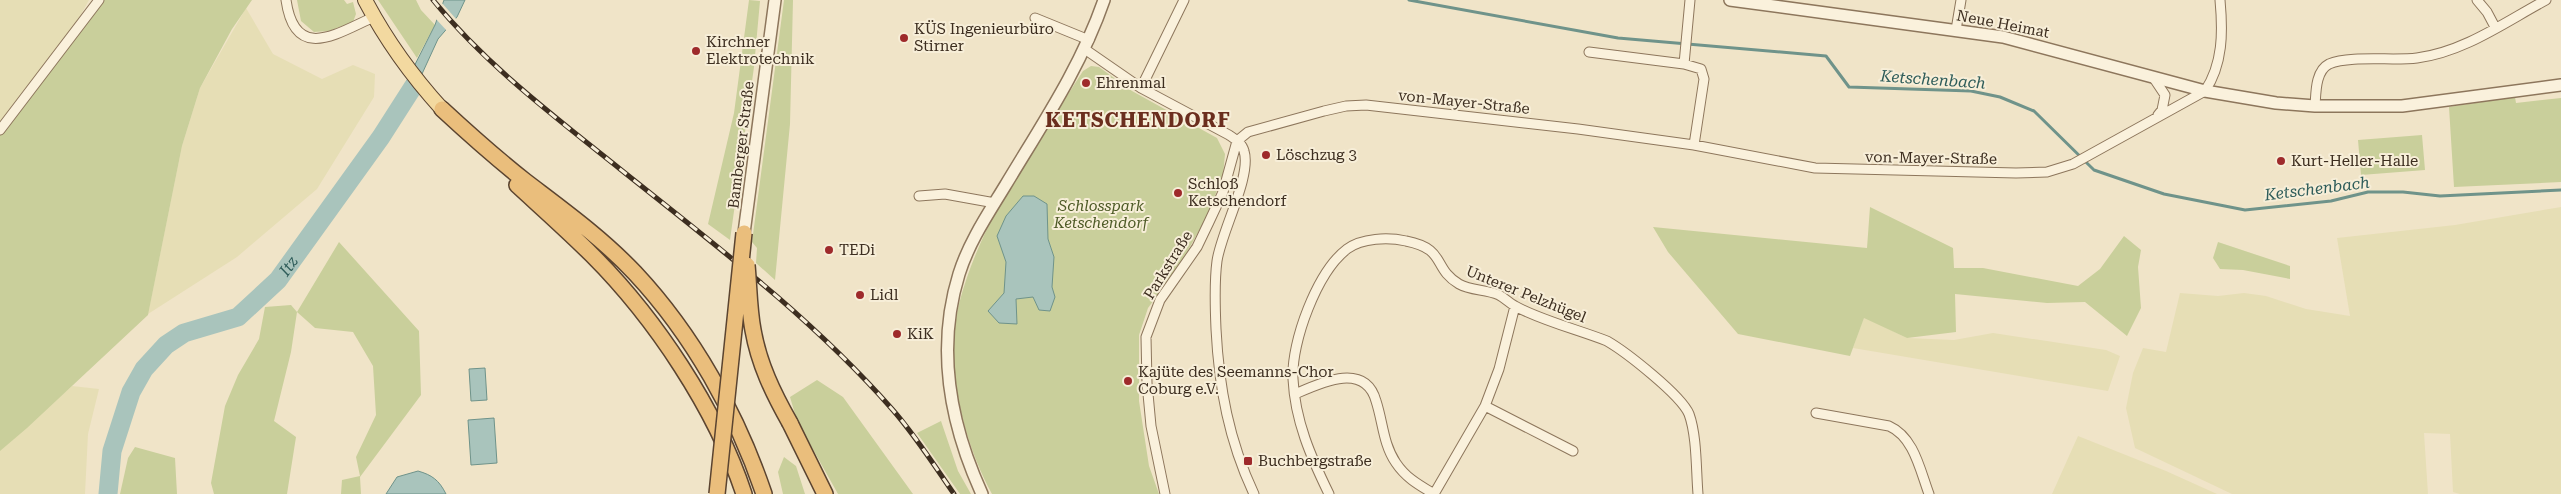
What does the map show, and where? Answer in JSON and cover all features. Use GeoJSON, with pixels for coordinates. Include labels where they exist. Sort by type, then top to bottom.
{"type":"FeatureCollection","features":[{"type":"Feature","properties":{"kind":"highway"},"geometry":{"type":"LineString","coordinates":[[442,110],[485,156],[593,255],[629,298],[672,354],[704,405],[724,441],[744,494]]}},
{"type":"Feature","properties":{"kind":"highway"},"geometry":{"type":"LineString","coordinates":[[442,110],[496,157],[606,245],[659,301],[719,389],[740,431],[764,494]]}},
{"type":"Feature","properties":{"kind":"highway"},"geometry":{"type":"LineString","coordinates":[[744,234],[755,337],[766,375],[825,494]]}},
{"type":"Feature","properties":{"kind":"highway"},"geometry":{"type":"LineString","coordinates":[[718,494],[744,234]]}},
{"type":"Feature","properties":{"kind":"main road"},"geometry":{"type":"LineString","coordinates":[[365,0],[389,41],[422,87],[442,110]]}},
{"type":"Feature","properties":{"kind":"street"},"geometry":{"type":"LineString","coordinates":[[0,130],[99,0]]}},
{"type":"Feature","properties":{"kind":"street"},"geometry":{"type":"LineString","coordinates":[[286,0],[291,21],[301,32],[314,38],[327,39],[374,17]]}},
{"type":"Feature","properties":{"kind":"street"},"geometry":{"type":"LineString","coordinates":[[982,494],[964,452],[954,415],[948,378],[947,336],[950,309],[960,273],[980,228],[1087,45],[1104,0]]}},
{"type":"Feature","properties":{"kind":"street"},"geometry":{"type":"LineString","coordinates":[[1141,88],[1184,0]]}},
{"type":"Feature","properties":{"kind":"street"},"geometry":{"type":"LineString","coordinates":[[1684,64],[1690,0]]}},
{"type":"Feature","properties":{"kind":"street","name":"Neue Heimat"},"geometry":{"type":"LineString","coordinates":[[1730,0],[1956,30],[2031,42],[2205,91],[2258,101],[2315,106],[2402,106],[2561,85]]}},
{"type":"Feature","properties":{"kind":"street"},"geometry":{"type":"LineString","coordinates":[[1956,30],[1961,0]]}},
{"type":"Feature","properties":{"kind":"street"},"geometry":{"type":"LineString","coordinates":[[2205,91],[2215,76],[2220,56],[2220,0]]}},
{"type":"Feature","properties":{"kind":"street"},"geometry":{"type":"LineString","coordinates":[[2477,0],[2487,12],[2495,27]]}},
{"type":"Feature","properties":{"kind":"street"},"geometry":{"type":"LineString","coordinates":[[2315,106],[2319,76],[2329,64],[2341,61],[2417,58],[2448,52],[2546,0]]}},
{"type":"Feature","properties":{"kind":"street","name":"Bamberger Straße"},"geometry":{"type":"LineString","coordinates":[[744,234],[774,2]]}},
{"type":"Feature","properties":{"kind":"street"},"geometry":{"type":"LineString","coordinates":[[1035,18],[1087,45],[1141,88],[1237,141],[1244,150],[1244,171],[1217,260],[1215,309],[1220,386],[1227,419],[1240,462],[1254,494]]}},
{"type":"Feature","properties":{"kind":"street"},"geometry":{"type":"LineString","coordinates":[[1589,52],[1698,67],[1704,73],[1694,145]]}},
{"type":"Feature","properties":{"kind":"street"},"geometry":{"type":"LineString","coordinates":[[2153,76],[2165,95],[2162,110],[2156,118]]}},
{"type":"Feature","properties":{"kind":"street","name":"von-Mayer-Straße"},"geometry":{"type":"LineString","coordinates":[[1237,141],[1248,132],[1324,111],[1366,105],[1578,128],[1694,145],[1816,168],[2016,173],[2047,172],[2073,164],[2205,91]]}},
{"type":"Feature","properties":{"kind":"street","name":"Parkstraße"},"geometry":{"type":"LineString","coordinates":[[1165,494],[1151,426],[1147,383],[1146,337],[1160,300],[1197,247],[1209,222],[1225,184],[1237,141]]}},
{"type":"Feature","properties":{"kind":"street"},"geometry":{"type":"LineString","coordinates":[[919,196],[945,194],[995,203]]}},
{"type":"Feature","properties":{"kind":"street","name":"Unterer Pelzhügel"},"geometry":{"type":"LineString","coordinates":[[1329,494],[1306,444],[1294,394],[1294,358],[1307,315],[1334,261],[1354,245],[1390,239],[1423,244],[1433,251],[1454,281],[1471,289],[1498,295],[1515,306],[1614,345],[1668,390],[1688,413],[1698,494]]}},
{"type":"Feature","properties":{"kind":"street"},"geometry":{"type":"LineString","coordinates":[[1294,394],[1323,382],[1346,377],[1363,383],[1372,392],[1376,401],[1381,428],[1395,462],[1408,479],[1434,494],[1486,406],[1499,369],[1515,306]]}},
{"type":"Feature","properties":{"kind":"street"},"geometry":{"type":"LineString","coordinates":[[1486,406],[1573,450]]}},
{"type":"Feature","properties":{"kind":"street"},"geometry":{"type":"LineString","coordinates":[[1816,413],[1889,426],[1897,430],[1907,440],[1929,494]]}},
{"type":"Feature","properties":{"kind":"shaded area"},"geometry":{"type":"Polygon","coordinates":[[[0,0],[89,0],[74,27],[0,124],[0,0]]]}},
{"type":"Feature","properties":{"kind":"shaded area"},"geometry":{"type":"Polygon","coordinates":[[[246,8],[273,54],[322,79],[353,65],[375,74],[374,97],[317,189],[237,257],[148,314],[182,146],[200,88],[246,8]]]}},
{"type":"Feature","properties":{"kind":"shaded area"},"geometry":{"type":"Polygon","coordinates":[[[2561,207],[2561,494],[2460,494],[2453,492],[2450,434],[2424,433],[2428,494],[2232,494],[2135,448],[2126,408],[2133,373],[2143,348],[2166,352],[2180,293],[2218,296],[2244,293],[2266,296],[2306,309],[2350,316],[2337,238],[2455,225],[2561,207]]]}},
{"type":"Feature","properties":{"kind":"shaded area"},"geometry":{"type":"Polygon","coordinates":[[[1864,317],[1907,338],[1954,340],[1993,333],[2106,350],[2120,356],[2108,391],[1853,348],[1864,317]]]}},
{"type":"Feature","properties":{"kind":"shaded area"},"geometry":{"type":"Polygon","coordinates":[[[72,386],[99,389],[88,434],[85,494],[0,494],[0,450],[72,386]]]}},
{"type":"Feature","properties":{"kind":"shaded area"},"geometry":{"type":"Polygon","coordinates":[[[2078,436],[2166,471],[2217,494],[2052,494],[2078,436]]]}},
{"type":"Feature","properties":{"kind":"green space"},"geometry":{"type":"Polygon","coordinates":[[[99,0],[252,0],[232,29],[200,88],[182,146],[148,315],[0,451],[0,130],[99,0]]]}},
{"type":"Feature","properties":{"kind":"green space"},"geometry":{"type":"Polygon","coordinates":[[[297,0],[344,0],[347,4],[353,2],[356,14],[353,22],[329,31],[314,32],[301,21],[297,0]]]}},
{"type":"Feature","properties":{"kind":"green space"},"geometry":{"type":"Polygon","coordinates":[[[378,0],[416,0],[421,10],[435,25],[417,58],[378,0]]]}},
{"type":"Feature","properties":{"kind":"green space"},"geometry":{"type":"Polygon","coordinates":[[[749,0],[760,1],[754,67],[730,240],[708,224],[734,113],[749,0]]]}},
{"type":"Feature","properties":{"kind":"green space"},"geometry":{"type":"Polygon","coordinates":[[[784,0],[793,0],[790,124],[775,280],[756,263],[757,248],[752,242],[784,0]]]}},
{"type":"Feature","properties":{"kind":"green space","name":"Schlosspark Ketschendorf"},"geometry":{"type":"Polygon","coordinates":[[[1091,66],[1099,67],[1132,91],[1217,138],[1225,154],[1223,176],[1205,220],[1178,268],[1148,308],[1139,335],[1139,401],[1149,466],[1159,494],[992,494],[972,450],[959,402],[954,352],[955,327],[959,304],[981,242],[1012,183],[1083,71],[1091,66]]]}},
{"type":"Feature","properties":{"kind":"green space"},"geometry":{"type":"Polygon","coordinates":[[[2515,97],[2516,103],[2561,98],[2561,182],[2454,187],[2449,107],[2515,97]]]}},
{"type":"Feature","properties":{"kind":"green space"},"geometry":{"type":"Polygon","coordinates":[[[2422,135],[2425,170],[2361,175],[2358,140],[2422,135]]]}},
{"type":"Feature","properties":{"kind":"green space"},"geometry":{"type":"Polygon","coordinates":[[[1870,207],[1953,248],[1954,268],[1983,268],[2078,286],[2100,269],[2124,236],[2141,250],[2138,267],[2141,308],[2127,336],[2085,302],[2047,303],[1955,294],[1956,332],[1907,338],[1864,318],[1850,356],[1738,334],[1668,252],[1653,227],[1867,248],[1870,207]]]}},
{"type":"Feature","properties":{"kind":"green space"},"geometry":{"type":"Polygon","coordinates":[[[339,242],[419,331],[421,395],[360,477],[361,494],[341,494],[342,480],[360,476],[356,457],[376,415],[373,366],[353,332],[315,328],[297,312],[339,242]]]}},
{"type":"Feature","properties":{"kind":"green space"},"geometry":{"type":"Polygon","coordinates":[[[2218,242],[2290,266],[2290,279],[2243,270],[2220,269],[2213,258],[2218,242]]]}},
{"type":"Feature","properties":{"kind":"green space"},"geometry":{"type":"Polygon","coordinates":[[[291,305],[297,312],[291,352],[274,421],[296,437],[287,494],[214,494],[211,483],[225,406],[238,375],[259,339],[265,307],[291,305]]]}},
{"type":"Feature","properties":{"kind":"green space"},"geometry":{"type":"Polygon","coordinates":[[[817,380],[843,397],[913,494],[838,494],[797,421],[790,397],[817,380]]]}},
{"type":"Feature","properties":{"kind":"green space"},"geometry":{"type":"Polygon","coordinates":[[[941,421],[958,471],[971,494],[960,494],[917,433],[941,421]]]}},
{"type":"Feature","properties":{"kind":"green space"},"geometry":{"type":"Polygon","coordinates":[[[135,447],[175,458],[177,494],[120,494],[128,458],[135,447]]]}},
{"type":"Feature","properties":{"kind":"green space"},"geometry":{"type":"Polygon","coordinates":[[[784,457],[796,466],[805,494],[783,494],[778,472],[784,457]]]}},
{"type":"Feature","properties":{"kind":"water"},"geometry":{"type":"Polygon","coordinates":[[[444,0],[465,0],[457,17],[438,39],[405,111],[395,104],[435,25],[444,0]]]}},
{"type":"Feature","properties":{"kind":"water"},"geometry":{"type":"Polygon","coordinates":[[[1023,196],[1034,196],[1047,204],[1048,239],[1054,257],[1052,287],[1055,297],[1050,311],[1039,310],[1033,297],[1016,299],[1017,324],[999,323],[988,311],[1004,293],[1006,262],[997,236],[1006,216],[1023,196]]]}},
{"type":"Feature","properties":{"kind":"water"},"geometry":{"type":"Polygon","coordinates":[[[485,368],[487,400],[471,401],[469,369],[485,368]]]}},
{"type":"Feature","properties":{"kind":"water"},"geometry":{"type":"Polygon","coordinates":[[[494,418],[497,463],[471,465],[468,420],[494,418]]]}},
{"type":"Feature","properties":{"kind":"water"},"geometry":{"type":"Polygon","coordinates":[[[418,471],[435,479],[446,494],[386,494],[397,477],[418,471]]]}},
{"type":"Feature","properties":{"kind":"pier"},"geometry":{"type":"Polygon","coordinates":[[[441,2],[457,20],[448,32],[435,18],[441,2]]]}},
{"type":"Feature","properties":{"kind":"waterway","name":"Ketschenbach"},"geometry":{"type":"LineString","coordinates":[[1409,0],[1618,38],[1826,56],[1849,87],[1971,91],[2000,97],[2034,111],[2094,170],[2164,194],[2245,210],[2331,201],[2368,192],[2403,192],[2440,196],[2561,190]]}},
{"type":"Feature","properties":{"kind":"waterway","name":"Itz"},"geometry":{"type":"LineString","coordinates":[[108,494],[112,451],[131,392],[144,369],[166,345],[184,333],[238,317],[278,280],[381,137],[413,87]]}},
{"type":"Feature","properties":{"kind":"railway"},"geometry":{"type":"LineString","coordinates":[[433,0],[475,47],[522,89],[761,283],[829,344],[892,409],[924,450],[954,494]]}},
{"type":"Feature","properties":{"kind":"place","name":"KÜS Ingenieurbüro Stirner"},"geometry":{"type":"Point","coordinates":[904,38]}},
{"type":"Feature","properties":{"kind":"place","name":"Kirchner Elektrotechnik"},"geometry":{"type":"Point","coordinates":[696,51]}},
{"type":"Feature","properties":{"kind":"place","name":"Ehrenmal"},"geometry":{"type":"Point","coordinates":[1086,83]}},
{"type":"Feature","properties":{"kind":"place","name":"Löschzug 3"},"geometry":{"type":"Point","coordinates":[1266,155]}},
{"type":"Feature","properties":{"kind":"place","name":"Kurt-Heller-Halle"},"geometry":{"type":"Point","coordinates":[2281,161]}},
{"type":"Feature","properties":{"kind":"place","name":"Schloß Ketschendorf"},"geometry":{"type":"Point","coordinates":[1178,193]}},
{"type":"Feature","properties":{"kind":"place","name":"TEDi"},"geometry":{"type":"Point","coordinates":[829,250]}},
{"type":"Feature","properties":{"kind":"place","name":"Lidl"},"geometry":{"type":"Point","coordinates":[860,295]}},
{"type":"Feature","properties":{"kind":"place","name":"KiK"},"geometry":{"type":"Point","coordinates":[897,334]}},
{"type":"Feature","properties":{"kind":"place","name":"Kajüte des Seemanns-Chor Coburg e.V."},"geometry":{"type":"Point","coordinates":[1128,381]}},
{"type":"Feature","properties":{"kind":"place","name":"Buchbergstraße"},"geometry":{"type":"Point","coordinates":[1248,461]}},
{"type":"Feature","properties":{"kind":"district","name":"KETSCHENDORF"},"geometry":{"type":"Point","coordinates":[1138,120]}}]}
